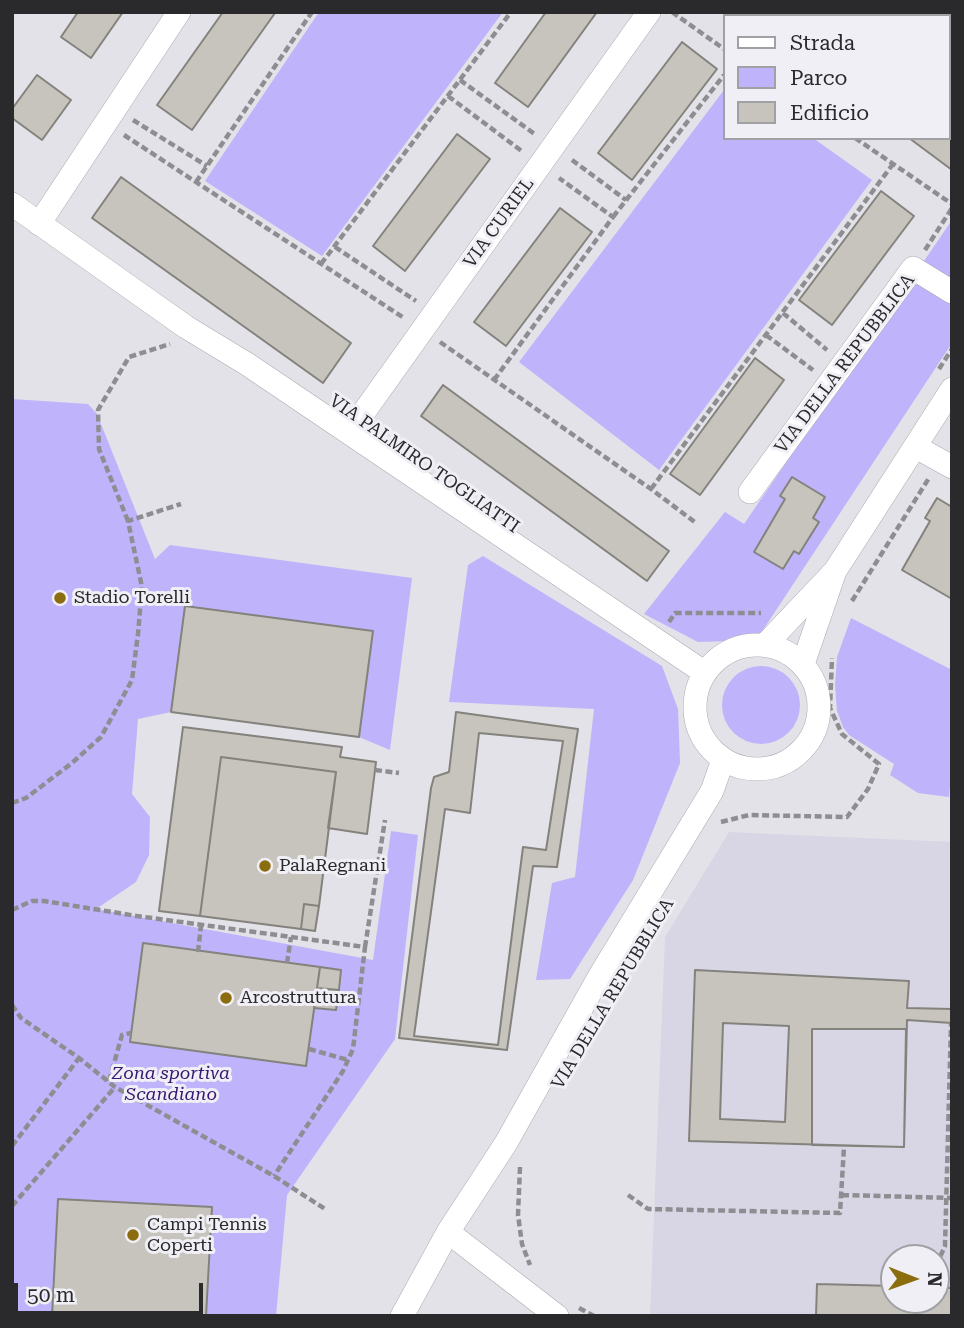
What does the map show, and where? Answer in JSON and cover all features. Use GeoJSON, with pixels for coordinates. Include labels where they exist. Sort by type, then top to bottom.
{"type":"FeatureCollection","features":[{"type":"Feature","properties":{"kind":"street"},"geometry":{"type":"LineString","coordinates":[[39,224],[179,12]]}},
{"type":"Feature","properties":{"kind":"street","name":"VIA CURIEL"},"geometry":{"type":"LineString","coordinates":[[349,433],[649,12]]}},
{"type":"Feature","properties":{"kind":"street","name":"VIA PALMIRO TOGLIATTI"},"geometry":{"type":"LineString","coordinates":[[12,204],[186,327],[247,364],[705,673]]}},
{"type":"Feature","properties":{"kind":"street","name":"VIA DELLA REPUBBLICA"},"geometry":{"type":"LineString","coordinates":[[750,492],[913,268],[952,292]]}},
{"type":"Feature","properties":{"kind":"street"},"geometry":{"type":"LineString","coordinates":[[765,645],[835,571],[952,389]]}},
{"type":"Feature","properties":{"kind":"street"},"geometry":{"type":"LineString","coordinates":[[916,447],[946,463]]}},
{"type":"Feature","properties":{"kind":"street"},"geometry":{"type":"LineString","coordinates":[[803,664],[835,571]]}},
{"type":"Feature","properties":{"kind":"street"},"geometry":{"type":"LineString","coordinates":[[746,645],[765,645],[783,650],[803,664],[816,687],[820,709],[814,733],[793,758],[770,768],[745,768],[723,760],[708,745],[698,727],[698,687],[714,662],[746,645]]}},
{"type":"Feature","properties":{"kind":"street"},"geometry":{"type":"LineString","coordinates":[[402,1316],[448,1232],[506,1143],[599,978],[712,791],[723,760]]}},
{"type":"Feature","properties":{"kind":"street"},"geometry":{"type":"LineString","coordinates":[[448,1232],[564,1310]]}},
{"type":"Feature","properties":{"kind":"path"},"geometry":{"type":"LineString","coordinates":[[196,182],[312,12]]}},
{"type":"Feature","properties":{"kind":"path"},"geometry":{"type":"LineString","coordinates":[[321,264],[511,12]]}},
{"type":"Feature","properties":{"kind":"path"},"geometry":{"type":"LineString","coordinates":[[672,12],[722,48]]}},
{"type":"Feature","properties":{"kind":"path"},"geometry":{"type":"LineString","coordinates":[[494,380],[612,217],[722,78]]}},
{"type":"Feature","properties":{"kind":"path"},"geometry":{"type":"LineString","coordinates":[[460,80],[612,217]]}},
{"type":"Feature","properties":{"kind":"path"},"geometry":{"type":"LineString","coordinates":[[448,96],[626,200]]}},
{"type":"Feature","properties":{"kind":"path"},"geometry":{"type":"LineString","coordinates":[[115,108],[206,166]]}},
{"type":"Feature","properties":{"kind":"path"},"geometry":{"type":"LineString","coordinates":[[858,140],[952,206],[913,268]]}},
{"type":"Feature","properties":{"kind":"path"},"geometry":{"type":"LineString","coordinates":[[651,489],[893,164]]}},
{"type":"Feature","properties":{"kind":"path"},"geometry":{"type":"LineString","coordinates":[[335,247],[434,313]]}},
{"type":"Feature","properties":{"kind":"path"},"geometry":{"type":"LineString","coordinates":[[783,313],[836,373]]}},
{"type":"Feature","properties":{"kind":"path"},"geometry":{"type":"LineString","coordinates":[[766,335],[836,373]]}},
{"type":"Feature","properties":{"kind":"path"},"geometry":{"type":"LineString","coordinates":[[12,803],[26,798],[101,737],[131,680],[142,587],[128,521],[99,449],[98,410],[129,357],[177,341]]}},
{"type":"Feature","properties":{"kind":"path"},"geometry":{"type":"LineString","coordinates":[[848,609],[860,586],[946,463]]}},
{"type":"Feature","properties":{"kind":"path"},"geometry":{"type":"LineString","coordinates":[[128,521],[181,504]]}},
{"type":"Feature","properties":{"kind":"path"},"geometry":{"type":"LineString","coordinates":[[665,628],[675,613],[771,613]]}},
{"type":"Feature","properties":{"kind":"path"},"geometry":{"type":"LineString","coordinates":[[714,833],[722,821],[749,815],[847,817],[868,789],[880,764],[842,734],[830,709],[830,673],[834,646]]}},
{"type":"Feature","properties":{"kind":"path"},"geometry":{"type":"LineString","coordinates":[[375,770],[399,773]]}},
{"type":"Feature","properties":{"kind":"path"},"geometry":{"type":"LineString","coordinates":[[274,1176],[353,1049],[365,947],[385,820]]}},
{"type":"Feature","properties":{"kind":"path"},"geometry":{"type":"LineString","coordinates":[[12,910],[32,901],[44,901],[365,947]]}},
{"type":"Feature","properties":{"kind":"path"},"geometry":{"type":"LineString","coordinates":[[198,952],[201,925]]}},
{"type":"Feature","properties":{"kind":"path"},"geometry":{"type":"LineString","coordinates":[[287,963],[291,937]]}},
{"type":"Feature","properties":{"kind":"path"},"geometry":{"type":"LineString","coordinates":[[12,1005],[21,1018],[115,1087],[274,1176],[325,1209]]}},
{"type":"Feature","properties":{"kind":"path"},"geometry":{"type":"LineString","coordinates":[[945,1244],[949,1198],[951,1023]]}},
{"type":"Feature","properties":{"kind":"path"},"geometry":{"type":"LineString","coordinates":[[108,1081],[122,1035],[131,1033]]}},
{"type":"Feature","properties":{"kind":"path"},"geometry":{"type":"LineString","coordinates":[[309,1049],[348,1060]]}},
{"type":"Feature","properties":{"kind":"path"},"geometry":{"type":"LineString","coordinates":[[12,1146],[79,1058]]}},
{"type":"Feature","properties":{"kind":"path"},"geometry":{"type":"LineString","coordinates":[[12,1206],[115,1087]]}},
{"type":"Feature","properties":{"kind":"path"},"geometry":{"type":"LineString","coordinates":[[628,1195],[648,1209],[841,1213],[844,1147]]}},
{"type":"Feature","properties":{"kind":"path"},"geometry":{"type":"LineString","coordinates":[[521,1163],[518,1215],[522,1244],[531,1267]]}},
{"type":"Feature","properties":{"kind":"path"},"geometry":{"type":"LineString","coordinates":[[842,1195],[949,1198]]}},
{"type":"Feature","properties":{"kind":"path"},"geometry":{"type":"LineString","coordinates":[[564,1310],[594,1316]]}},
{"type":"Feature","properties":{"kind":"shaded area"},"geometry":{"type":"Polygon","coordinates":[[[729,832],[952,842],[952,1316],[650,1316],[665,937],[729,832]]]}},
{"type":"Feature","properties":{"kind":"green space"},"geometry":{"type":"Polygon","coordinates":[[[319,12],[503,12],[322,256],[205,181],[319,12]]]}},
{"type":"Feature","properties":{"kind":"green space"},"geometry":{"type":"Polygon","coordinates":[[[722,93],[722,140],[816,140],[872,180],[659,470],[519,362],[722,93]]]}},
{"type":"Feature","properties":{"kind":"green space"},"geometry":{"type":"Polygon","coordinates":[[[952,220],[952,343],[761,633],[731,641],[698,642],[644,614],[725,512],[744,524],[952,220]]]}},
{"type":"Feature","properties":{"kind":"green space","name":"Zona sportiva Scandiano"},"geometry":{"type":"Polygon","coordinates":[[[12,399],[88,404],[97,414],[155,559],[170,545],[412,578],[390,750],[359,737],[372,631],[185,606],[171,712],[138,719],[132,794],[150,817],[149,855],[136,882],[96,909],[373,960],[391,831],[418,835],[395,1039],[287,1195],[276,1316],[12,1316],[12,399]]]}},
{"type":"Feature","properties":{"kind":"green space"},"geometry":{"type":"Polygon","coordinates":[[[483,556],[662,666],[678,709],[680,763],[633,880],[570,979],[536,980],[552,883],[575,877],[594,709],[449,702],[468,565],[483,556]]]}},
{"type":"Feature","properties":{"kind":"green space"},"geometry":{"type":"Polygon","coordinates":[[[851,618],[952,670],[952,759],[949,797],[918,793],[890,775],[894,764],[849,735],[843,727],[837,711],[837,657],[851,618]]]}},
{"type":"Feature","properties":{"kind":"green space"},"geometry":{"type":"Polygon","coordinates":[[[761,666],[776,669],[789,677],[797,690],[800,705],[797,720],[789,733],[776,741],[761,744],[746,741],[733,733],[725,720],[722,705],[725,690],[733,677],[746,669],[761,666]]]}},
{"type":"Feature","properties":{"kind":"building"},"geometry":{"type":"Polygon","coordinates":[[[78,12],[123,12],[91,58],[61,37],[78,12]]]}},
{"type":"Feature","properties":{"kind":"building"},"geometry":{"type":"Polygon","coordinates":[[[223,12],[275,13],[192,130],[157,105],[223,12]]]}},
{"type":"Feature","properties":{"kind":"building"},"geometry":{"type":"Polygon","coordinates":[[[546,12],[597,12],[528,107],[495,83],[546,12]]]}},
{"type":"Feature","properties":{"kind":"building"},"geometry":{"type":"Polygon","coordinates":[[[738,12],[794,14],[740,14],[738,12]]]}},
{"type":"Feature","properties":{"kind":"building"},"geometry":{"type":"Polygon","coordinates":[[[682,42],[717,69],[632,180],[598,153],[682,42]]]}},
{"type":"Feature","properties":{"kind":"building"},"geometry":{"type":"Polygon","coordinates":[[[37,75],[71,100],[42,140],[12,118],[12,109],[37,75]]]}},
{"type":"Feature","properties":{"kind":"building"},"geometry":{"type":"Polygon","coordinates":[[[950,110],[952,111],[952,170],[912,140],[950,140],[950,110]]]}},
{"type":"Feature","properties":{"kind":"building"},"geometry":{"type":"Polygon","coordinates":[[[457,134],[490,159],[405,271],[373,246],[457,134]]]}},
{"type":"Feature","properties":{"kind":"building"},"geometry":{"type":"Polygon","coordinates":[[[121,177],[351,343],[323,383],[92,218],[121,177]]]}},
{"type":"Feature","properties":{"kind":"building"},"geometry":{"type":"Polygon","coordinates":[[[881,191],[914,216],[832,325],[799,300],[881,191]]]}},
{"type":"Feature","properties":{"kind":"building"},"geometry":{"type":"Polygon","coordinates":[[[560,208],[592,232],[506,346],[474,322],[560,208]]]}},
{"type":"Feature","properties":{"kind":"building"},"geometry":{"type":"Polygon","coordinates":[[[755,358],[784,380],[700,495],[670,474],[755,358]]]}},
{"type":"Feature","properties":{"kind":"building"},"geometry":{"type":"Polygon","coordinates":[[[443,385],[669,551],[647,581],[421,416],[443,385]]]}},
{"type":"Feature","properties":{"kind":"building"},"geometry":{"type":"Polygon","coordinates":[[[792,477],[825,497],[813,518],[819,522],[799,554],[794,551],[783,569],[754,552],[785,499],[780,496],[792,477]]]}},
{"type":"Feature","properties":{"kind":"building"},"geometry":{"type":"Polygon","coordinates":[[[937,498],[952,507],[952,599],[902,570],[930,521],[925,518],[937,498]]]}},
{"type":"Feature","properties":{"kind":"building"},"geometry":{"type":"Polygon","coordinates":[[[185,606],[373,631],[359,737],[171,712],[185,606]]]}},
{"type":"Feature","properties":{"kind":"building"},"geometry":{"type":"Polygon","coordinates":[[[456,712],[578,729],[557,867],[533,866],[507,1050],[399,1038],[431,788],[434,777],[449,772],[456,712]]]}},
{"type":"Feature","properties":{"kind":"building"},"geometry":{"type":"Polygon","coordinates":[[[183,727],[342,747],[340,757],[376,762],[367,834],[328,828],[336,772],[221,757],[200,916],[159,911],[183,727]]]}},
{"type":"Feature","properties":{"kind":"building"},"geometry":{"type":"Polygon","coordinates":[[[479,733],[563,741],[546,850],[523,847],[498,1045],[414,1036],[445,809],[470,813],[479,733]]]}},
{"type":"Feature","properties":{"kind":"building","name":"PalaRegnani"},"geometry":{"type":"Polygon","coordinates":[[[221,757],[336,772],[319,906],[304,904],[301,929],[200,916],[221,757]]]}},
{"type":"Feature","properties":{"kind":"building"},"geometry":{"type":"Polygon","coordinates":[[[304,904],[319,906],[315,931],[301,929],[304,904]]]}},
{"type":"Feature","properties":{"kind":"building","name":"Arcostruttura"},"geometry":{"type":"Polygon","coordinates":[[[143,943],[320,967],[306,1066],[130,1042],[143,943]]]}},
{"type":"Feature","properties":{"kind":"building"},"geometry":{"type":"Polygon","coordinates":[[[320,967],[341,970],[339,990],[317,988],[320,967]]]}},
{"type":"Feature","properties":{"kind":"building"},"geometry":{"type":"Polygon","coordinates":[[[695,970],[909,981],[907,1008],[952,1009],[952,1023],[907,1020],[904,1147],[689,1141],[695,970]]]}},
{"type":"Feature","properties":{"kind":"building"},"geometry":{"type":"Polygon","coordinates":[[[317,988],[339,990],[336,1010],[314,1008],[317,988]]]}},
{"type":"Feature","properties":{"kind":"building"},"geometry":{"type":"Polygon","coordinates":[[[723,1023],[789,1026],[785,1122],[720,1119],[723,1023]]]}},
{"type":"Feature","properties":{"kind":"building"},"geometry":{"type":"Polygon","coordinates":[[[812,1029],[906,1029],[904,1147],[812,1145],[812,1029]]]}},
{"type":"Feature","properties":{"kind":"building","name":"Campi Tennis Coperti"},"geometry":{"type":"Polygon","coordinates":[[[58,1199],[212,1207],[206,1316],[52,1316],[58,1199]]]}},
{"type":"Feature","properties":{"kind":"building"},"geometry":{"type":"Polygon","coordinates":[[[817,1284],[880,1286],[880,1314],[950,1314],[952,1288],[952,1316],[816,1316],[817,1284]]]}},
{"type":"Feature","properties":{"kind":"place","name":"Stadio Torelli"},"geometry":{"type":"Point","coordinates":[60,598]}},
{"type":"Feature","properties":{"kind":"place","name":"PalaRegnani"},"geometry":{"type":"Point","coordinates":[265,866]}},
{"type":"Feature","properties":{"kind":"place","name":"Arcostruttura"},"geometry":{"type":"Point","coordinates":[226,998]}},
{"type":"Feature","properties":{"kind":"place","name":"Campi Tennis Coperti"},"geometry":{"type":"Point","coordinates":[133,1235]}}]}
